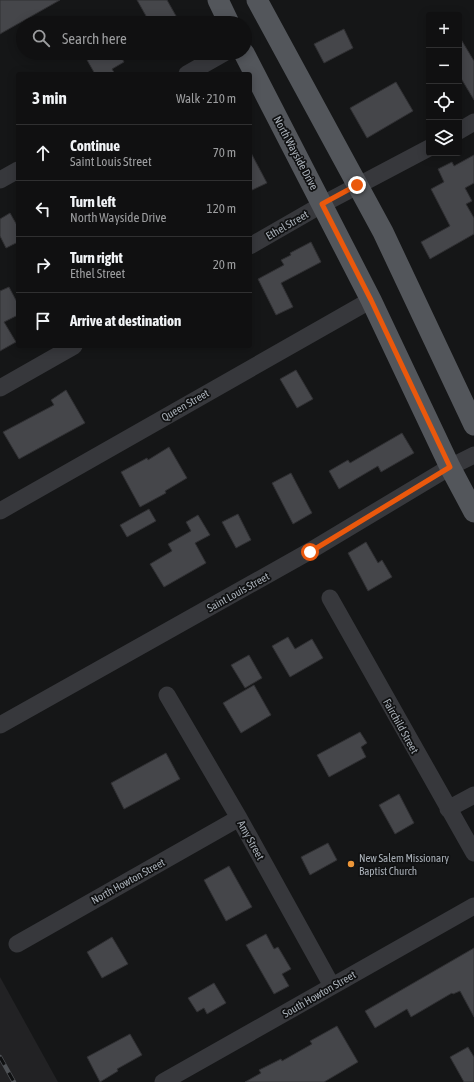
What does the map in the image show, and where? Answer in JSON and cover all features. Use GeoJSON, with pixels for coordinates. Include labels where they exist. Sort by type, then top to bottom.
{"type":"FeatureCollection","features":[{"type":"Feature","properties":{"kind":"main road"},"geometry":{"type":"LineString","coordinates":[[218,0],[226,16]]}},
{"type":"Feature","properties":{"kind":"main road"},"geometry":{"type":"LineString","coordinates":[[257,0],[408,283],[455,388],[474,426]]}},
{"type":"Feature","properties":{"kind":"main road","name":"North Wayside Drive"},"geometry":{"type":"LineString","coordinates":[[248,60],[371,300],[450,467],[474,512]]}},
{"type":"Feature","properties":{"kind":"street"},"geometry":{"type":"LineString","coordinates":[[191,72],[212,60]]}},
{"type":"Feature","properties":{"kind":"street"},"geometry":{"type":"LineString","coordinates":[[462,129],[474,122]]}},
{"type":"Feature","properties":{"kind":"street","name":"Ethel Street"},"geometry":{"type":"LineString","coordinates":[[252,245],[322,204],[426,150]]}},
{"type":"Feature","properties":{"kind":"street"},"geometry":{"type":"LineString","coordinates":[[0,180],[16,171]]}},
{"type":"Feature","properties":{"kind":"street","name":"Queen Street"},"geometry":{"type":"LineString","coordinates":[[0,511],[371,300]]}},
{"type":"Feature","properties":{"kind":"street"},"geometry":{"type":"LineString","coordinates":[[0,388],[70,348]]}},
{"type":"Feature","properties":{"kind":"street","name":"Saint Louis Street"},"geometry":{"type":"LineString","coordinates":[[0,725],[310,552],[450,467],[474,455]]}},
{"type":"Feature","properties":{"kind":"street","name":"Fairchild Street"},"geometry":{"type":"LineString","coordinates":[[330,598],[474,853]]}},
{"type":"Feature","properties":{"kind":"street","name":"Amy Street"},"geometry":{"type":"LineString","coordinates":[[167,695],[239,818],[332,986]]}},
{"type":"Feature","properties":{"kind":"street"},"geometry":{"type":"LineString","coordinates":[[448,809],[474,795]]}},
{"type":"Feature","properties":{"kind":"street","name":"North Howton Street"},"geometry":{"type":"LineString","coordinates":[[17,944],[239,818]]}},
{"type":"Feature","properties":{"kind":"street","name":"South Howton Street"},"geometry":{"type":"LineString","coordinates":[[163,1082],[474,906]]}},
{"type":"Feature","properties":{"kind":"shaded area"},"geometry":{"type":"Polygon","coordinates":[[[0,977],[58,1082],[0,1082],[0,977]]]}},
{"type":"Feature","properties":{"kind":"building"},"geometry":{"type":"Polygon","coordinates":[[[0,0],[60,0],[32,16],[16,16],[16,25],[0,34],[0,0]]]}},
{"type":"Feature","properties":{"kind":"building"},"geometry":{"type":"Polygon","coordinates":[[[137,0],[167,0],[176,16],[146,16],[137,0]]]}},
{"type":"Feature","properties":{"kind":"building"},"geometry":{"type":"Polygon","coordinates":[[[344,29],[353,48],[324,63],[314,44],[344,29]]]}},
{"type":"Feature","properties":{"kind":"building"},"geometry":{"type":"Polygon","coordinates":[[[462,41],[474,61],[474,100],[462,80],[462,41]]]}},
{"type":"Feature","properties":{"kind":"building"},"geometry":{"type":"Polygon","coordinates":[[[87,60],[123,60],[124,62],[112,69],[114,72],[94,72],[87,60]]]}},
{"type":"Feature","properties":{"kind":"building"},"geometry":{"type":"Polygon","coordinates":[[[396,82],[413,111],[367,138],[350,108],[396,82]]]}},
{"type":"Feature","properties":{"kind":"building"},"geometry":{"type":"Polygon","coordinates":[[[252,155],[267,183],[252,190],[252,155]]]}},
{"type":"Feature","properties":{"kind":"building"},"geometry":{"type":"Polygon","coordinates":[[[474,155],[474,183],[465,188],[472,201],[466,204],[474,218],[474,234],[430,259],[421,242],[450,226],[431,189],[444,182],[438,169],[452,162],[454,166],[474,155]]]}},
{"type":"Feature","properties":{"kind":"building"},"geometry":{"type":"Polygon","coordinates":[[[10,213],[16,224],[16,243],[6,248],[0,236],[0,219],[10,213]]]}},
{"type":"Feature","properties":{"kind":"building"},"geometry":{"type":"Polygon","coordinates":[[[311,242],[321,262],[281,283],[293,307],[276,315],[258,279],[284,265],[281,260],[291,255],[290,253],[311,242]]]}},
{"type":"Feature","properties":{"kind":"building"},"geometry":{"type":"Polygon","coordinates":[[[9,287],[16,300],[16,316],[4,322],[16,342],[0,351],[0,291],[9,287]]]}},
{"type":"Feature","properties":{"kind":"building"},"geometry":{"type":"Polygon","coordinates":[[[296,370],[313,399],[297,408],[280,379],[296,370]]]}},
{"type":"Feature","properties":{"kind":"building"},"geometry":{"type":"Polygon","coordinates":[[[66,390],[85,423],[19,459],[3,432],[54,405],[51,400],[66,390]]]}},
{"type":"Feature","properties":{"kind":"building"},"geometry":{"type":"Polygon","coordinates":[[[402,433],[414,453],[381,472],[378,466],[339,489],[329,471],[348,460],[350,463],[402,433]]]}},
{"type":"Feature","properties":{"kind":"building"},"geometry":{"type":"Polygon","coordinates":[[[169,447],[187,478],[165,491],[166,493],[140,507],[121,472],[147,458],[148,460],[169,447]]]}},
{"type":"Feature","properties":{"kind":"building"},"geometry":{"type":"Polygon","coordinates":[[[291,473],[312,513],[293,524],[272,483],[291,473]]]}},
{"type":"Feature","properties":{"kind":"building"},"geometry":{"type":"Polygon","coordinates":[[[149,509],[156,521],[127,537],[120,525],[149,509]]]}},
{"type":"Feature","properties":{"kind":"building"},"geometry":{"type":"Polygon","coordinates":[[[238,514],[251,540],[236,548],[222,522],[238,514]]]}},
{"type":"Feature","properties":{"kind":"building"},"geometry":{"type":"Polygon","coordinates":[[[198,515],[210,535],[195,543],[206,563],[164,587],[150,564],[172,551],[168,544],[191,531],[186,522],[198,515]]]}},
{"type":"Feature","properties":{"kind":"building"},"geometry":{"type":"Polygon","coordinates":[[[366,542],[378,563],[382,560],[392,577],[368,591],[348,553],[366,542]]]}},
{"type":"Feature","properties":{"kind":"building"},"geometry":{"type":"Polygon","coordinates":[[[288,637],[295,649],[312,639],[323,658],[290,677],[272,646],[288,637]]]}},
{"type":"Feature","properties":{"kind":"building"},"geometry":{"type":"Polygon","coordinates":[[[249,655],[262,678],[245,688],[231,665],[249,655]]]}},
{"type":"Feature","properties":{"kind":"building"},"geometry":{"type":"Polygon","coordinates":[[[254,685],[271,715],[241,733],[223,703],[254,685]]]}},
{"type":"Feature","properties":{"kind":"building"},"geometry":{"type":"Polygon","coordinates":[[[360,732],[367,743],[361,747],[366,757],[329,777],[317,755],[360,732]]]}},
{"type":"Feature","properties":{"kind":"building"},"geometry":{"type":"Polygon","coordinates":[[[166,753],[180,779],[124,809],[111,783],[166,753]]]}},
{"type":"Feature","properties":{"kind":"building"},"geometry":{"type":"Polygon","coordinates":[[[399,794],[414,823],[395,834],[379,805],[399,794]]]}},
{"type":"Feature","properties":{"kind":"building"},"geometry":{"type":"Polygon","coordinates":[[[328,843],[337,860],[310,875],[301,857],[328,843]]]}},
{"type":"Feature","properties":{"kind":"building"},"geometry":{"type":"Polygon","coordinates":[[[229,866],[252,907],[226,921],[204,880],[229,866]]]}},
{"type":"Feature","properties":{"kind":"building"},"geometry":{"type":"Polygon","coordinates":[[[266,934],[274,949],[278,947],[291,969],[282,974],[289,986],[274,994],[246,945],[266,934]]]}},
{"type":"Feature","properties":{"kind":"building"},"geometry":{"type":"Polygon","coordinates":[[[112,937],[128,964],[102,978],[87,952],[112,937]]]}},
{"type":"Feature","properties":{"kind":"building"},"geometry":{"type":"Polygon","coordinates":[[[474,948],[474,1017],[460,991],[453,994],[452,993],[411,1017],[407,1009],[375,1028],[365,1011],[474,948]]]}},
{"type":"Feature","properties":{"kind":"building"},"geometry":{"type":"Polygon","coordinates":[[[214,983],[226,1003],[207,1014],[204,1008],[197,1012],[188,998],[214,983]]]}},
{"type":"Feature","properties":{"kind":"building"},"geometry":{"type":"Polygon","coordinates":[[[337,1026],[358,1062],[324,1082],[245,1082],[261,1073],[259,1070],[281,1059],[282,1061],[312,1044],[310,1041],[337,1026]]]}},
{"type":"Feature","properties":{"kind":"building"},"geometry":{"type":"Polygon","coordinates":[[[130,1034],[142,1055],[117,1069],[118,1071],[100,1082],[87,1057],[130,1034]]]}},
{"type":"Feature","properties":{"kind":"building"},"geometry":{"type":"Polygon","coordinates":[[[468,1047],[474,1057],[474,1082],[464,1082],[450,1057],[468,1047]]]}},
{"type":"Feature","properties":{"kind":"railway"},"geometry":{"type":"LineString","coordinates":[[0,1057],[14,1082]]}},
{"type":"Feature","properties":{"kind":"place","name":"New Salem Missionary Baptist Church"},"geometry":{"type":"Point","coordinates":[351,864]}},
{"type":"Feature","properties":{"kind":"route"},"geometry":{"type":"LineString","coordinates":[[310,552],[450,467],[371,300],[322,204],[357,185]]}}]}
